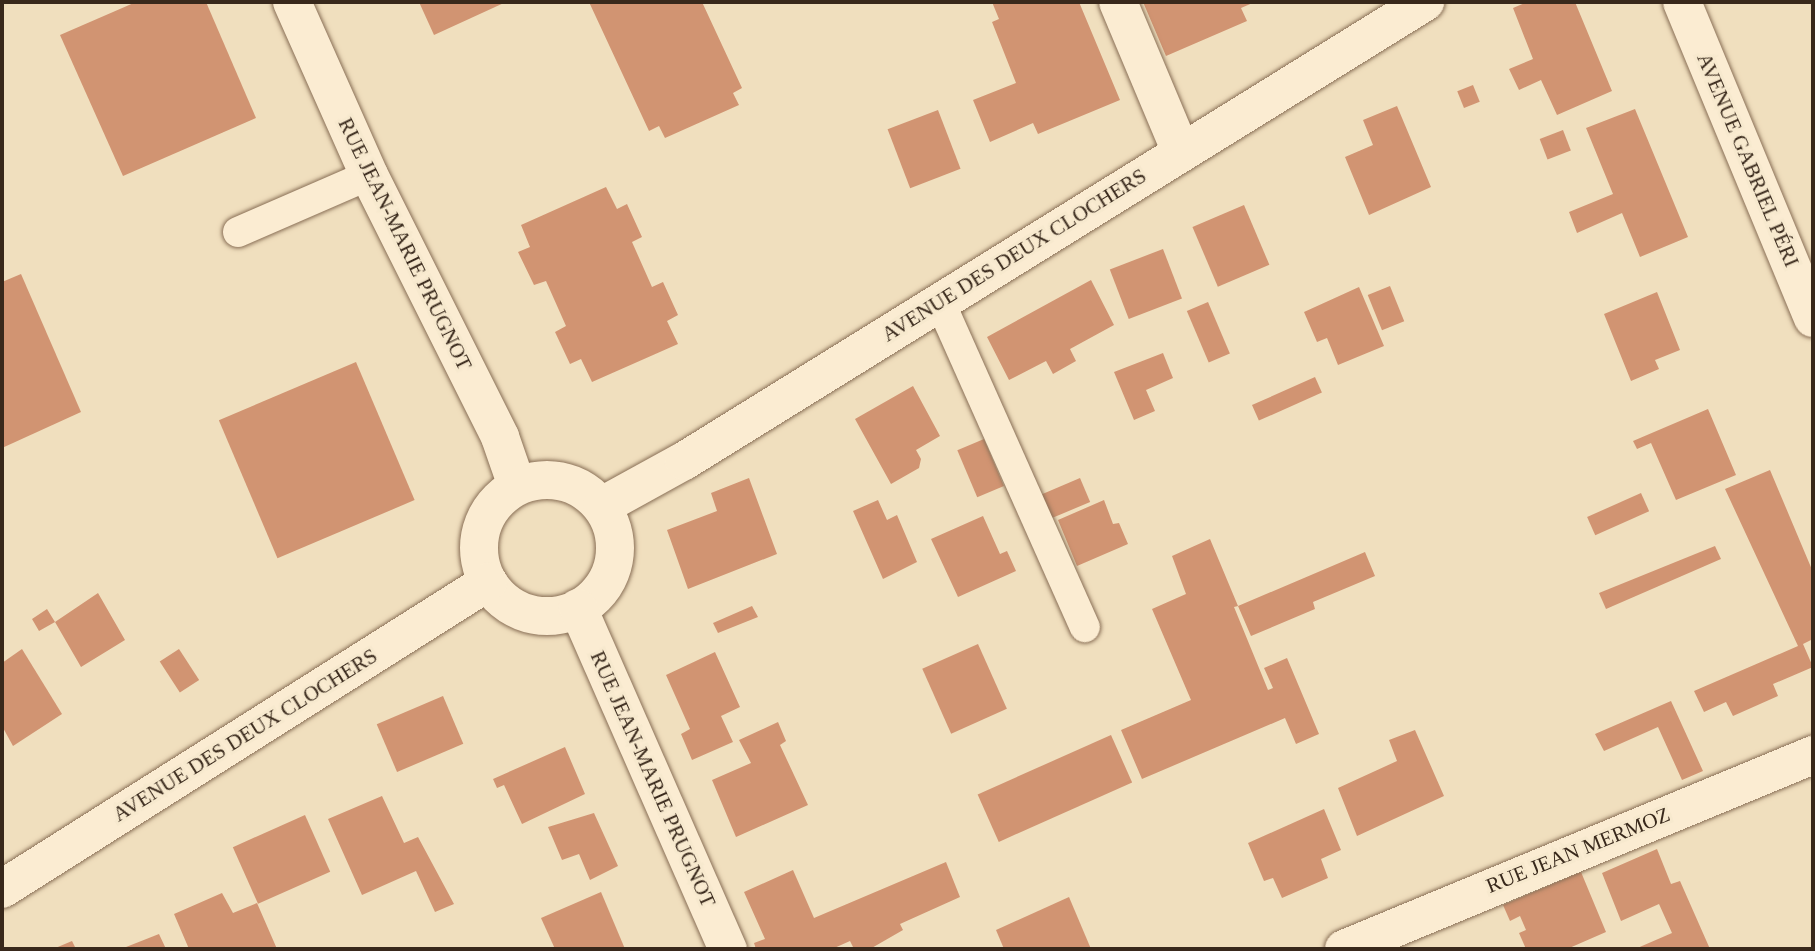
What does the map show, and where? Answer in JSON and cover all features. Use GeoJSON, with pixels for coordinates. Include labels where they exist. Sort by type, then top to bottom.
{"type":"FeatureCollection","features":[{"type":"Feature","properties":{"kind":"street","name":"RUE JEAN-MARIE PRUGNOT"},"geometry":{"type":"LineString","coordinates":[[292,2],[369,175],[500,437],[517,486]]}},
{"type":"Feature","properties":{"kind":"street"},"geometry":{"type":"LineString","coordinates":[[1118,2],[1181,152]]}},
{"type":"Feature","properties":{"kind":"street","name":"AVENUE DES DEUX CLOCHERS"},"geometry":{"type":"LineString","coordinates":[[602,506],[684,461],[1425,2]]}},
{"type":"Feature","properties":{"kind":"street","name":"AVENUE GABRIEL PÉRI"},"geometry":{"type":"LineString","coordinates":[[1682,2],[1813,318]]}},
{"type":"Feature","properties":{"kind":"street"},"geometry":{"type":"LineString","coordinates":[[539,480],[563,481],[584,490],[602,506],[612,528],[615,551],[610,574],[597,594],[578,608],[559,614],[528,612],[501,598],[488,582],[480,561],[486,517],[499,499],[517,486],[539,480]]}},
{"type":"Feature","properties":{"kind":"street","name":"AVENUE DES DEUX CLOCHERS"},"geometry":{"type":"LineString","coordinates":[[2,889],[488,582]]}},
{"type":"Feature","properties":{"kind":"street","name":"RUE JEAN-MARIE PRUGNOT"},"geometry":{"type":"LineString","coordinates":[[578,608],[728,949]]}},
{"type":"Feature","properties":{"kind":"street","name":"RUE JEAN MERMOZ"},"geometry":{"type":"LineString","coordinates":[[1344,949],[1813,755]]}},
{"type":"Feature","properties":{"kind":"lane"},"geometry":{"type":"LineString","coordinates":[[238,232],[369,175]]}},
{"type":"Feature","properties":{"kind":"lane"},"geometry":{"type":"LineString","coordinates":[[940,302],[1085,628]]}},
{"type":"Feature","properties":{"kind":"building"},"geometry":{"type":"Polygon","coordinates":[[[136,2],[206,2],[256,118],[123,176],[60,35],[136,2]]]}},
{"type":"Feature","properties":{"kind":"building"},"geometry":{"type":"Polygon","coordinates":[[[419,2],[506,2],[434,35],[419,2]]]}},
{"type":"Feature","properties":{"kind":"building"},"geometry":{"type":"Polygon","coordinates":[[[589,2],[702,2],[742,88],[733,93],[739,105],[665,138],[659,126],[649,131],[589,2]]]}},
{"type":"Feature","properties":{"kind":"building"},"geometry":{"type":"Polygon","coordinates":[[[992,2],[1079,2],[1120,100],[1038,134],[1033,123],[990,142],[973,100],[1016,83],[992,22],[999,19],[992,2]]]}},
{"type":"Feature","properties":{"kind":"building"},"geometry":{"type":"Polygon","coordinates":[[[1143,2],[1255,2],[1241,8],[1247,21],[1166,56],[1143,2]]]}},
{"type":"Feature","properties":{"kind":"building"},"geometry":{"type":"Polygon","coordinates":[[[1527,2],[1575,2],[1612,91],[1557,115],[1541,80],[1519,90],[1509,69],[1533,59],[1513,8],[1527,2]]]}},
{"type":"Feature","properties":{"kind":"building"},"geometry":{"type":"Polygon","coordinates":[[[1473,85],[1480,102],[1464,108],[1457,91],[1473,85]]]}},
{"type":"Feature","properties":{"kind":"building"},"geometry":{"type":"Polygon","coordinates":[[[1397,106],[1431,187],[1369,215],[1345,157],[1373,145],[1363,120],[1397,106]]]}},
{"type":"Feature","properties":{"kind":"building"},"geometry":{"type":"Polygon","coordinates":[[[1635,109],[1688,237],[1640,257],[1622,213],[1577,233],[1569,212],[1613,194],[1586,128],[1635,109]]]}},
{"type":"Feature","properties":{"kind":"building"},"geometry":{"type":"Polygon","coordinates":[[[938,110],[961,169],[910,188],[888,129],[938,110]]]}},
{"type":"Feature","properties":{"kind":"building"},"geometry":{"type":"Polygon","coordinates":[[[1563,130],[1571,151],[1548,159],[1540,139],[1563,130]]]}},
{"type":"Feature","properties":{"kind":"building"},"geometry":{"type":"Polygon","coordinates":[[[606,187],[617,209],[627,204],[642,237],[632,242],[652,287],[663,282],[678,315],[667,321],[678,344],[592,382],[581,359],[570,364],[555,332],[566,326],[546,281],[534,285],[518,252],[530,247],[521,225],[606,187]]]}},
{"type":"Feature","properties":{"kind":"building"},"geometry":{"type":"Polygon","coordinates":[[[1244,205],[1269,265],[1218,287],[1192,227],[1244,205]]]}},
{"type":"Feature","properties":{"kind":"building"},"geometry":{"type":"Polygon","coordinates":[[[1163,249],[1182,298],[1129,319],[1110,269],[1163,249]]]}},
{"type":"Feature","properties":{"kind":"building"},"geometry":{"type":"Polygon","coordinates":[[[21,274],[81,412],[2,448],[2,282],[21,274]]]}},
{"type":"Feature","properties":{"kind":"building"},"geometry":{"type":"Polygon","coordinates":[[[1091,280],[1114,325],[1070,349],[1076,361],[1053,374],[1046,361],[1009,380],[987,337],[1091,280]]]}},
{"type":"Feature","properties":{"kind":"building"},"geometry":{"type":"Polygon","coordinates":[[[1390,286],[1404,321],[1382,330],[1368,295],[1390,286]]]}},
{"type":"Feature","properties":{"kind":"building"},"geometry":{"type":"Polygon","coordinates":[[[1359,287],[1384,346],[1338,365],[1327,338],[1317,342],[1304,312],[1359,287]]]}},
{"type":"Feature","properties":{"kind":"building"},"geometry":{"type":"Polygon","coordinates":[[[1657,292],[1680,350],[1655,360],[1659,369],[1631,381],[1604,314],[1657,292]]]}},
{"type":"Feature","properties":{"kind":"building"},"geometry":{"type":"Polygon","coordinates":[[[1208,302],[1230,354],[1209,363],[1187,311],[1208,302]]]}},
{"type":"Feature","properties":{"kind":"building"},"geometry":{"type":"Polygon","coordinates":[[[1163,353],[1173,378],[1146,390],[1155,411],[1134,420],[1114,372],[1163,353]]]}},
{"type":"Feature","properties":{"kind":"building"},"geometry":{"type":"Polygon","coordinates":[[[356,362],[415,500],[277,558],[219,420],[356,362]]]}},
{"type":"Feature","properties":{"kind":"building"},"geometry":{"type":"Polygon","coordinates":[[[1315,377],[1322,393],[1259,421],[1252,405],[1315,377]]]}},
{"type":"Feature","properties":{"kind":"building"},"geometry":{"type":"Polygon","coordinates":[[[913,386],[940,436],[916,450],[921,459],[919,468],[891,484],[855,419],[913,386]]]}},
{"type":"Feature","properties":{"kind":"building"},"geometry":{"type":"Polygon","coordinates":[[[1708,409],[1736,475],[1676,500],[1651,443],[1637,449],[1633,441],[1708,409]]]}},
{"type":"Feature","properties":{"kind":"building"},"geometry":{"type":"Polygon","coordinates":[[[984,439],[1004,486],[977,497],[957,450],[984,439]]]}},
{"type":"Feature","properties":{"kind":"building"},"geometry":{"type":"Polygon","coordinates":[[[1770,470],[1813,572],[1813,639],[1803,644],[1813,667],[1773,684],[1778,696],[1733,716],[1726,702],[1704,712],[1694,691],[1798,646],[1725,489],[1770,470]]]}},
{"type":"Feature","properties":{"kind":"building"},"geometry":{"type":"Polygon","coordinates":[[[749,478],[777,554],[688,589],[667,530],[717,511],[711,493],[749,478]]]}},
{"type":"Feature","properties":{"kind":"building"},"geometry":{"type":"Polygon","coordinates":[[[1080,478],[1090,502],[1051,518],[1041,494],[1080,478]]]}},
{"type":"Feature","properties":{"kind":"building"},"geometry":{"type":"Polygon","coordinates":[[[1641,493],[1649,511],[1595,535],[1587,517],[1641,493]]]}},
{"type":"Feature","properties":{"kind":"building"},"geometry":{"type":"Polygon","coordinates":[[[878,500],[887,520],[897,515],[917,562],[883,579],[853,511],[878,500]]]}},
{"type":"Feature","properties":{"kind":"building"},"geometry":{"type":"Polygon","coordinates":[[[1104,500],[1113,524],[1119,523],[1128,544],[1077,566],[1058,520],[1104,500]]]}},
{"type":"Feature","properties":{"kind":"building"},"geometry":{"type":"Polygon","coordinates":[[[983,516],[1000,554],[1007,551],[1016,571],[958,597],[931,539],[983,516]]]}},
{"type":"Feature","properties":{"kind":"building"},"geometry":{"type":"Polygon","coordinates":[[[1210,539],[1238,606],[1234,607],[1268,690],[1273,688],[1264,668],[1287,658],[1319,734],[1296,744],[1285,718],[1142,779],[1121,730],[1191,700],[1152,609],[1186,594],[1172,556],[1210,539]]]}},
{"type":"Feature","properties":{"kind":"building"},"geometry":{"type":"Polygon","coordinates":[[[1715,546],[1721,559],[1606,609],[1599,593],[1715,546]]]}},
{"type":"Feature","properties":{"kind":"building"},"geometry":{"type":"Polygon","coordinates":[[[1365,552],[1375,576],[1313,602],[1315,609],[1251,636],[1238,606],[1365,552]]]}},
{"type":"Feature","properties":{"kind":"building"},"geometry":{"type":"Polygon","coordinates":[[[98,593],[125,640],[81,667],[55,622],[98,593]]]}},
{"type":"Feature","properties":{"kind":"building"},"geometry":{"type":"Polygon","coordinates":[[[752,606],[758,617],[718,633],[713,623],[752,606]]]}},
{"type":"Feature","properties":{"kind":"building"},"geometry":{"type":"Polygon","coordinates":[[[47,609],[55,622],[39,631],[32,619],[47,609]]]}},
{"type":"Feature","properties":{"kind":"building"},"geometry":{"type":"Polygon","coordinates":[[[978,644],[1007,709],[951,734],[922,669],[978,644]]]}},
{"type":"Feature","properties":{"kind":"building"},"geometry":{"type":"Polygon","coordinates":[[[22,649],[62,714],[13,746],[2,726],[2,663],[22,649]]]}},
{"type":"Feature","properties":{"kind":"building"},"geometry":{"type":"Polygon","coordinates":[[[179,649],[199,680],[180,693],[160,662],[179,649]]]}},
{"type":"Feature","properties":{"kind":"building"},"geometry":{"type":"Polygon","coordinates":[[[715,652],[740,707],[721,716],[733,742],[692,760],[681,734],[690,729],[666,675],[715,652]]]}},
{"type":"Feature","properties":{"kind":"building"},"geometry":{"type":"Polygon","coordinates":[[[443,696],[463,744],[397,772],[377,724],[443,696]]]}},
{"type":"Feature","properties":{"kind":"building"},"geometry":{"type":"Polygon","coordinates":[[[1671,701],[1703,771],[1682,780],[1658,727],[1604,751],[1595,734],[1671,701]]]}},
{"type":"Feature","properties":{"kind":"building"},"geometry":{"type":"Polygon","coordinates":[[[778,722],[786,741],[780,745],[808,805],[736,837],[712,780],[751,763],[739,740],[778,722]]]}},
{"type":"Feature","properties":{"kind":"building"},"geometry":{"type":"Polygon","coordinates":[[[1415,730],[1444,796],[1357,836],[1338,788],[1397,761],[1389,740],[1415,730]]]}},
{"type":"Feature","properties":{"kind":"building"},"geometry":{"type":"Polygon","coordinates":[[[1111,735],[1132,783],[999,842],[978,794],[1111,735]]]}},
{"type":"Feature","properties":{"kind":"building"},"geometry":{"type":"Polygon","coordinates":[[[565,747],[585,794],[522,824],[504,785],[497,788],[493,779],[565,747]]]}},
{"type":"Feature","properties":{"kind":"building"},"geometry":{"type":"Polygon","coordinates":[[[382,796],[404,843],[418,837],[454,904],[435,912],[416,871],[362,895],[328,819],[382,796]]]}},
{"type":"Feature","properties":{"kind":"building"},"geometry":{"type":"Polygon","coordinates":[[[1324,809],[1341,850],[1321,859],[1328,878],[1282,898],[1273,878],[1264,881],[1248,843],[1324,809]]]}},
{"type":"Feature","properties":{"kind":"building"},"geometry":{"type":"Polygon","coordinates":[[[594,813],[618,866],[590,880],[579,854],[562,860],[548,827],[594,813]]]}},
{"type":"Feature","properties":{"kind":"building"},"geometry":{"type":"Polygon","coordinates":[[[305,815],[330,872],[258,904],[233,847],[305,815]]]}},
{"type":"Feature","properties":{"kind":"building"},"geometry":{"type":"Polygon","coordinates":[[[1657,849],[1671,884],[1680,881],[1710,949],[1635,949],[1672,933],[1659,904],[1621,921],[1602,873],[1657,849]]]}},
{"type":"Feature","properties":{"kind":"building"},"geometry":{"type":"Polygon","coordinates":[[[946,862],[960,897],[900,924],[903,930],[870,949],[854,949],[850,941],[832,949],[756,949],[754,943],[765,939],[744,892],[793,870],[814,918],[946,862]]]}},
{"type":"Feature","properties":{"kind":"building"},"geometry":{"type":"Polygon","coordinates":[[[1581,872],[1606,932],[1567,949],[1526,949],[1519,933],[1526,930],[1520,916],[1510,921],[1503,905],[1581,872]]]}},
{"type":"Feature","properties":{"kind":"building"},"geometry":{"type":"Polygon","coordinates":[[[601,892],[625,949],[555,949],[541,918],[601,892]]]}},
{"type":"Feature","properties":{"kind":"building"},"geometry":{"type":"Polygon","coordinates":[[[222,893],[233,913],[257,903],[277,949],[189,949],[174,914],[222,893]]]}},
{"type":"Feature","properties":{"kind":"building"},"geometry":{"type":"Polygon","coordinates":[[[1069,897],[1091,949],[1004,949],[996,930],[1069,897]]]}},
{"type":"Feature","properties":{"kind":"building"},"geometry":{"type":"Polygon","coordinates":[[[159,934],[166,949],[121,949],[159,934]]]}},
{"type":"Feature","properties":{"kind":"building"},"geometry":{"type":"Polygon","coordinates":[[[72,941],[76,949],[53,949],[72,941]]]}}]}
